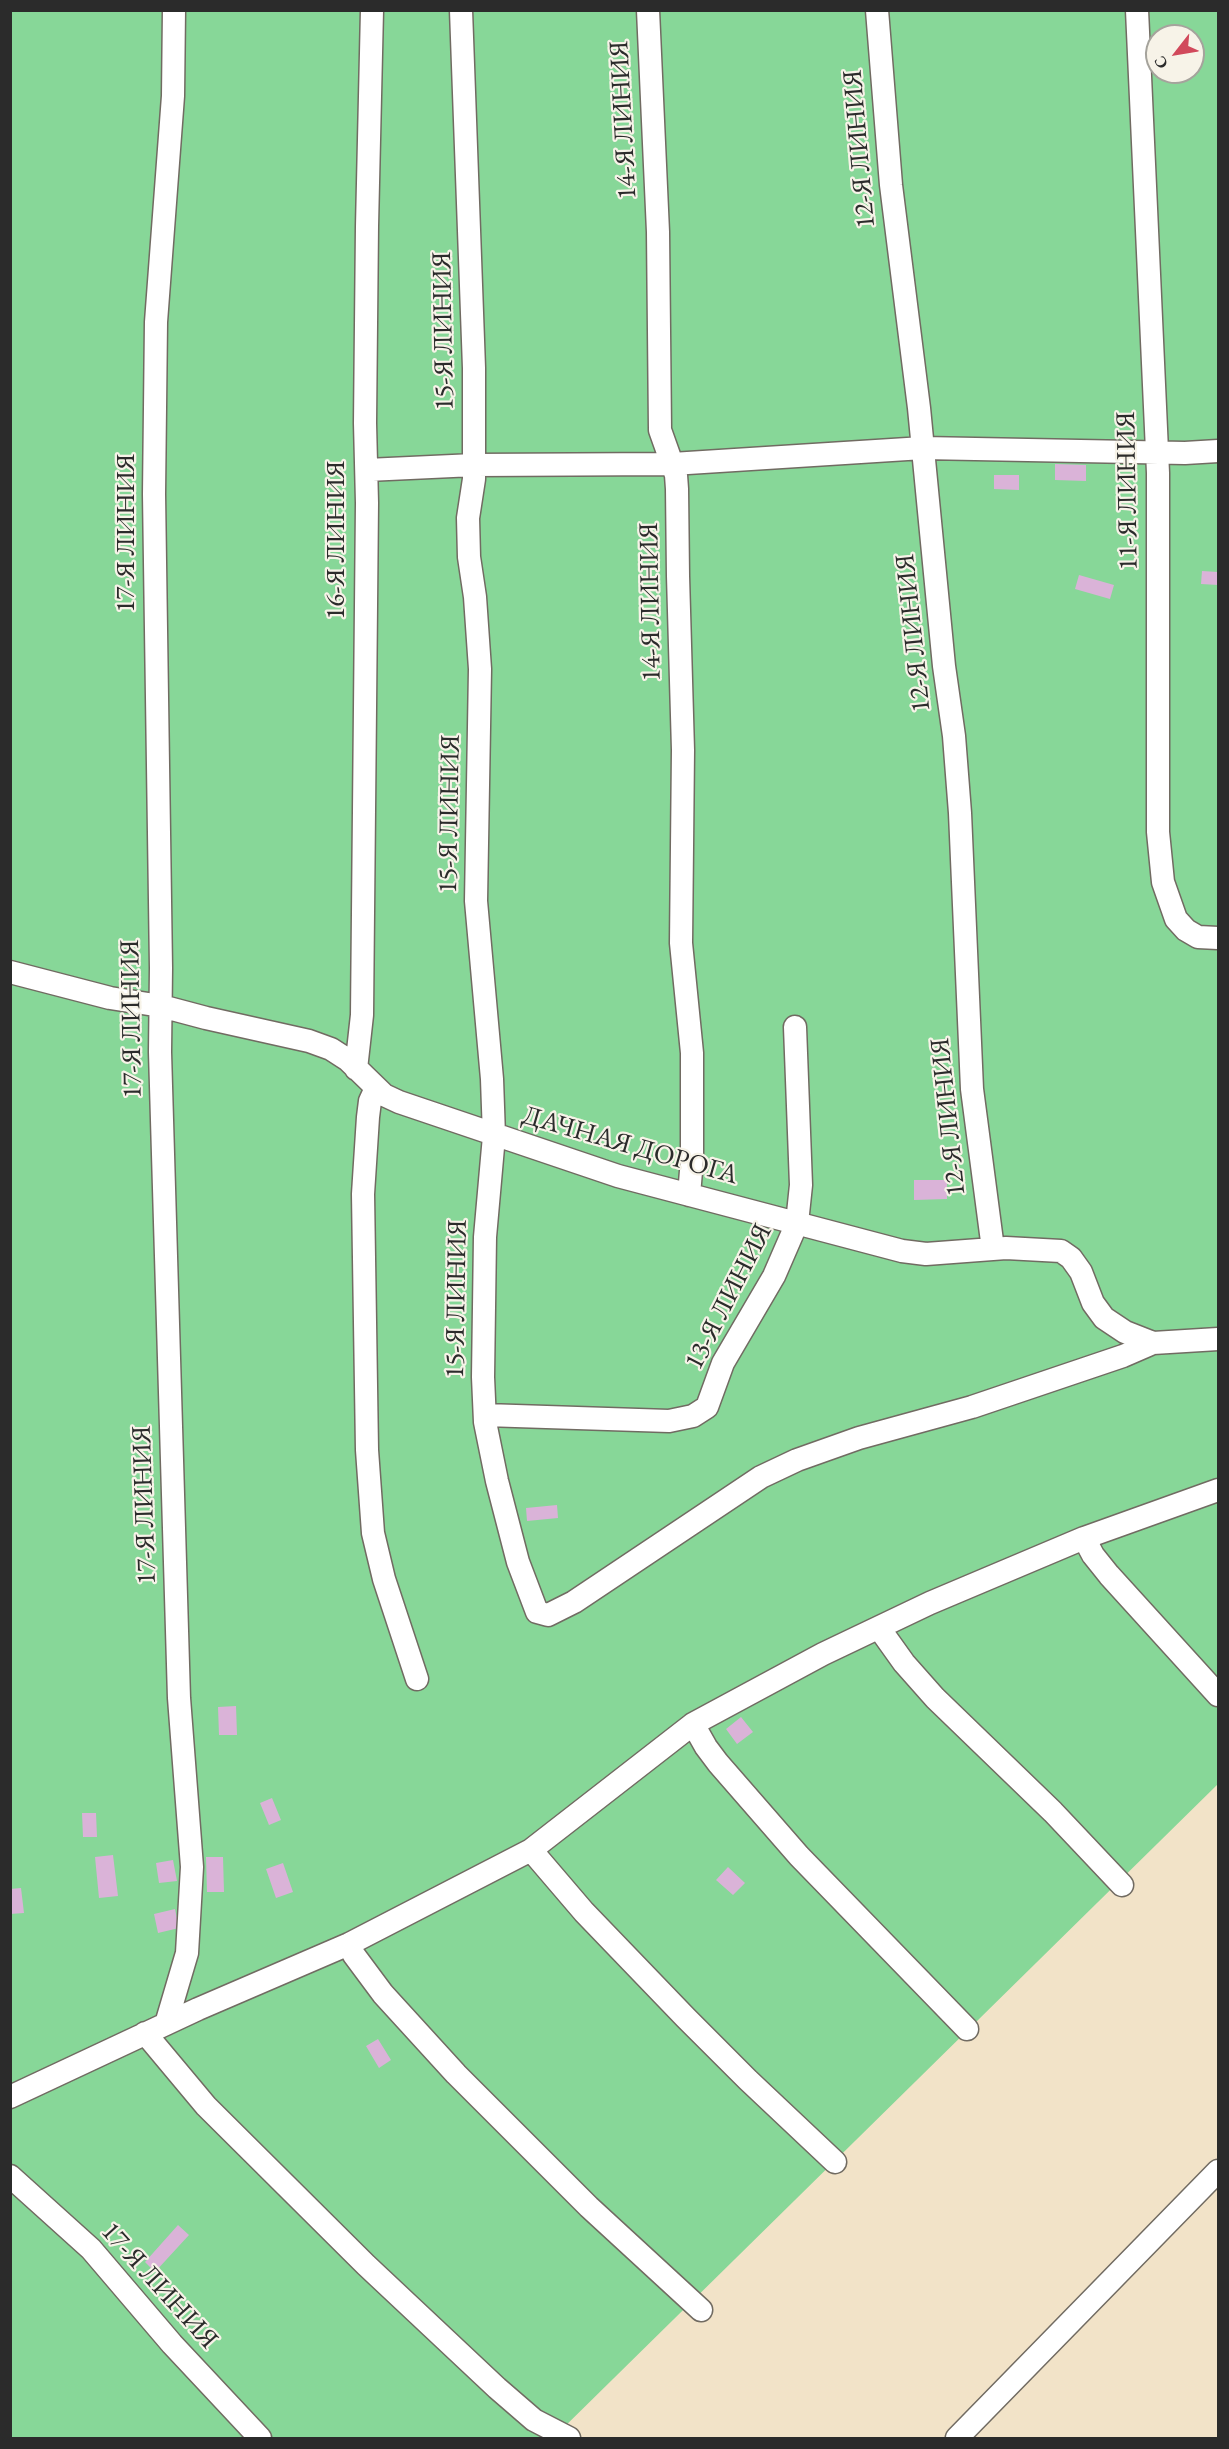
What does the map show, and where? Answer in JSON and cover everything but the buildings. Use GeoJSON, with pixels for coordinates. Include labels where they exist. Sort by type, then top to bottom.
{"type":"FeatureCollection","features":[{"type":"Feature","properties":{"kind":"street","name":"17-Я ЛИНИЯ"},"geometry":{"type":"LineString","coordinates":[[166,2024],[187,1953],[192,1867],[179,1687],[160,1052],[155,517],[156,322],[173,96],[174,10]]}},
{"type":"Feature","properties":{"kind":"street","name":"16-Я ЛИНИЯ"},"geometry":{"type":"LineString","coordinates":[[356,1069],[362,1015],[367,238],[372,10]]}},
{"type":"Feature","properties":{"kind":"street","name":"15-Я ЛИНИЯ"},"geometry":{"type":"LineString","coordinates":[[461,10],[474,368],[474,465],[468,518],[469,557],[475,597],[480,669],[476,901],[492,1079],[494,1136],[485,1237],[483,1377],[485,1415],[497,1481],[518,1562],[537,1612],[548,1615],[574,1602],[761,1477],[797,1460],[859,1438],[972,1407],[1123,1356],[1153,1343]]}},
{"type":"Feature","properties":{"kind":"street","name":"14-Я ЛИНИЯ"},"geometry":{"type":"LineString","coordinates":[[648,10],[658,231],[660,430],[676,475],[677,489],[683,750],[681,943],[692,1053],[692,1159],[689,1195]]}},
{"type":"Feature","properties":{"kind":"street","name":"12-Я ЛИНИЯ"},"geometry":{"type":"LineString","coordinates":[[877,10],[891,185],[923,448],[960,813],[972,1089],[993,1249]]}},
{"type":"Feature","properties":{"kind":"street","name":"11-Я ЛИНИЯ"},"geometry":{"type":"LineString","coordinates":[[1137,10],[1158,452],[1158,832],[1163,882],[1176,919],[1186,930],[1198,937],[1218,938]]}},
{"type":"Feature","properties":{"kind":"street"},"geometry":{"type":"LineString","coordinates":[[367,470],[474,465],[672,464],[923,448],[1218,451]]}},
{"type":"Feature","properties":{"kind":"street","name":"ДАЧНАЯ ДОРОГА"},"geometry":{"type":"LineString","coordinates":[[10,972],[110,998],[161,1006],[331,1048],[376,1088],[399,1102],[618,1176],[797,1224],[902,1251],[926,1254],[993,1249],[1061,1251],[1071,1258],[1081,1272],[1093,1303],[1104,1318],[1125,1332],[1153,1343],[1218,1339]]}},
{"type":"Feature","properties":{"kind":"street","name":"13-Я ЛИНИЯ"},"geometry":{"type":"LineString","coordinates":[[485,1415],[669,1421],[693,1416],[707,1407],[723,1363],[774,1276],[797,1224],[801,1185],[795,1027]]}},
{"type":"Feature","properties":{"kind":"street"},"geometry":{"type":"LineString","coordinates":[[376,1088],[370,1101],[368,1117],[363,1194],[368,1462],[373,1533],[384,1579],[417,1679]]}},
{"type":"Feature","properties":{"kind":"street"},"geometry":{"type":"LineString","coordinates":[[10,2097],[145,2033],[349,1944],[531,1850],[693,1724],[766,1683],[930,1602],[1084,1538],[1218,1490]]}},
{"type":"Feature","properties":{"kind":"street"},"geometry":{"type":"LineString","coordinates":[[1084,1538],[1093,1555],[1109,1575],[1218,1695]]}},
{"type":"Feature","properties":{"kind":"street"},"geometry":{"type":"LineString","coordinates":[[879,1628],[903,1663],[935,1698],[1053,1812],[1122,1886]]}},
{"type":"Feature","properties":{"kind":"street"},"geometry":{"type":"LineString","coordinates":[[693,1724],[712,1755],[791,1847],[967,2029]]}},
{"type":"Feature","properties":{"kind":"street"},"geometry":{"type":"LineString","coordinates":[[531,1850],[584,1912],[686,2018],[835,2162]]}},
{"type":"Feature","properties":{"kind":"street"},"geometry":{"type":"LineString","coordinates":[[349,1944],[368,1975],[456,2074],[589,2207],[701,2310]]}},
{"type":"Feature","properties":{"kind":"street"},"geometry":{"type":"LineString","coordinates":[[145,2033],[206,2106],[366,2265],[496,2388],[534,2420],[569,2439]]}},
{"type":"Feature","properties":{"kind":"street"},"geometry":{"type":"LineString","coordinates":[[957,2439],[1218,2171]]}},
{"type":"Feature","properties":{"kind":"street","name":"17-Я ЛИНИЯ"},"geometry":{"type":"LineString","coordinates":[[10,2176],[91,2249],[172,2344],[260,2439]]}},
{"type":"Feature","properties":{"kind":"green space"},"geometry":{"type":"Polygon","coordinates":[[[11,11],[1218,11],[1218,1784],[553,2438],[11,2438],[11,11]]]}}]}
